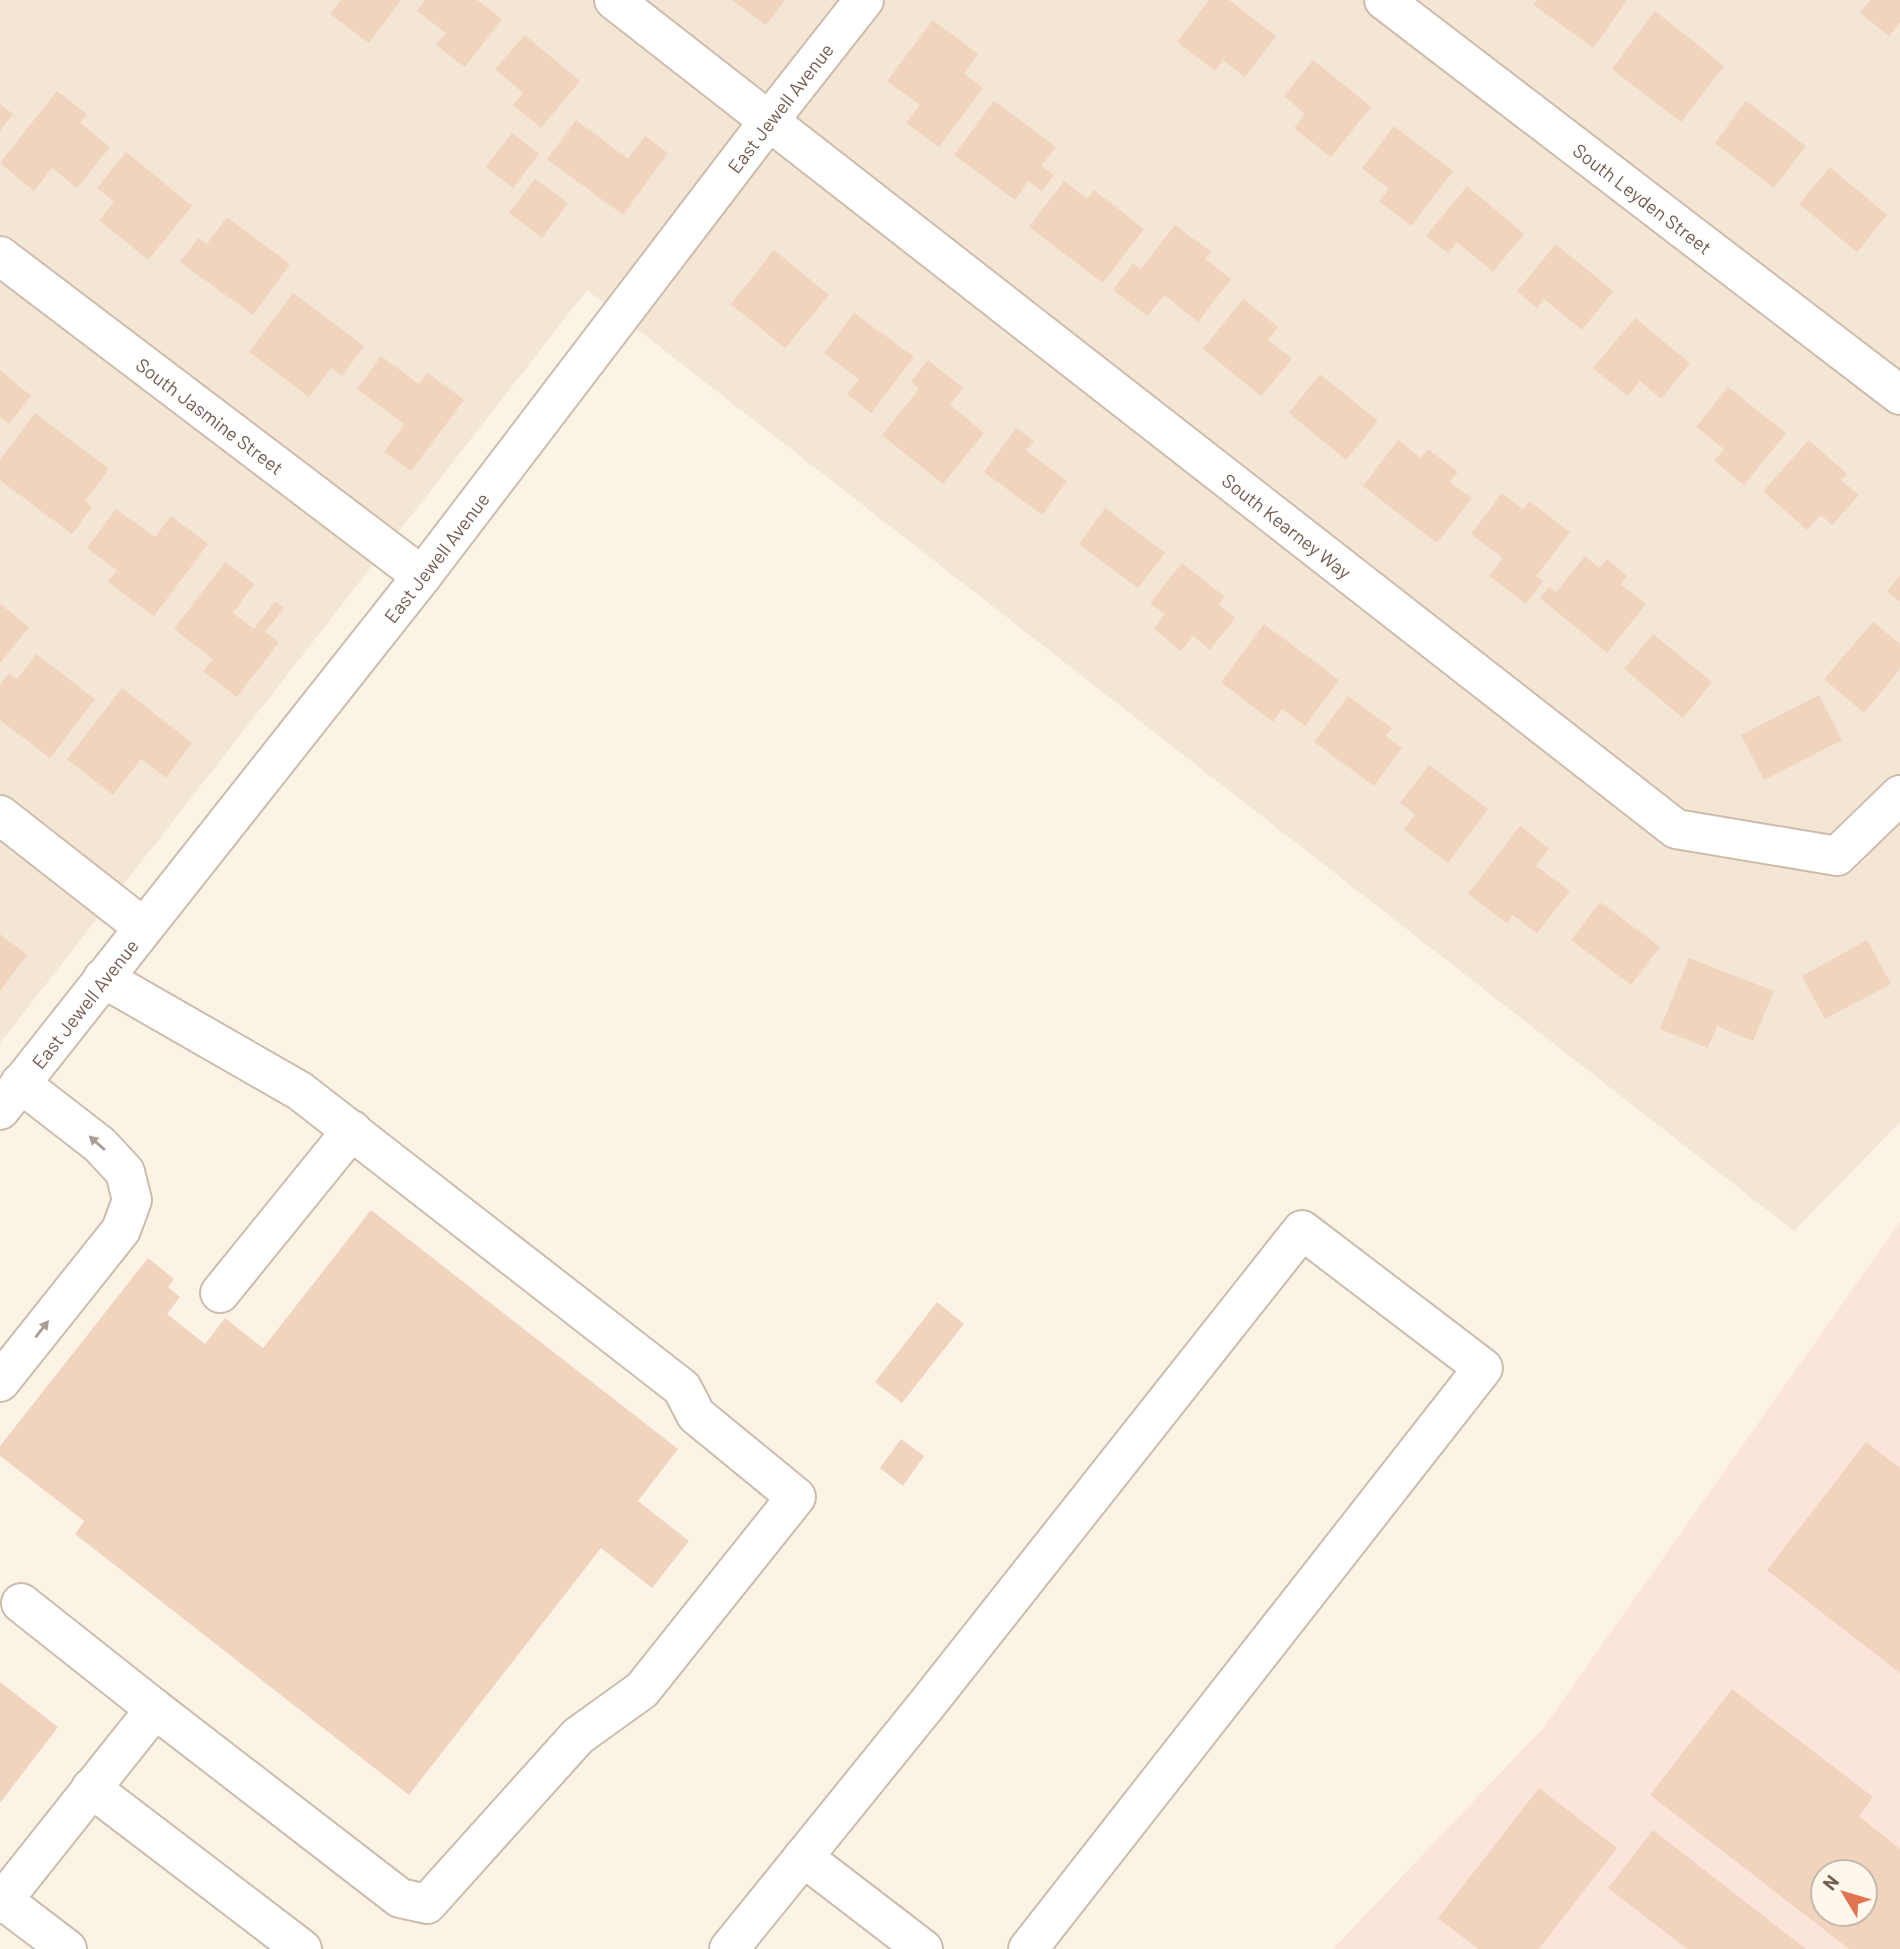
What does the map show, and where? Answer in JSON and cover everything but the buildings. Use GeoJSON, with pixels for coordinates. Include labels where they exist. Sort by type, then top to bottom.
{"type":"FeatureCollection","features":[{"type":"Feature","properties":{"kind":"street","name":"South Kearney Way"},"geometry":{"type":"LineString","coordinates":[[614,0],[1676,830],[1837,856],[1900,795]]}},
{"type":"Feature","properties":{"kind":"street","name":"East Jewell Avenue"},"geometry":{"type":"LineString","coordinates":[[10,1096],[422,576],[864,0]]}},
{"type":"Feature","properties":{"kind":"street","name":"South Leyden Street"},"geometry":{"type":"LineString","coordinates":[[1384,0],[1900,395]]}},
{"type":"Feature","properties":{"kind":"street","name":"South Jasmine Street"},"geometry":{"type":"LineString","coordinates":[[0,256],[422,576]]}},
{"type":"Feature","properties":{"kind":"street"},"geometry":{"type":"LineString","coordinates":[[0,815],[143,927]]}},
{"type":"Feature","properties":{"kind":"street"},"geometry":{"type":"LineString","coordinates":[[21,1603],[400,1898],[427,1904],[578,1736],[642,1690],[796,1497],[696,1415],[682,1388],[300,1091],[103,978]]}},
{"type":"Feature","properties":{"kind":"street"},"geometry":{"type":"LineString","coordinates":[[0,1382],[121,1230],[132,1200],[125,1172],[100,1145],[10,1096]]}},
{"type":"Feature","properties":{"kind":"street"},"geometry":{"type":"LineString","coordinates":[[220,1293],[352,1130]]}},
{"type":"Feature","properties":{"kind":"street"},"geometry":{"type":"LineString","coordinates":[[729,1949],[1302,1230],[1483,1368],[1028,1949]]}},
{"type":"Feature","properties":{"kind":"street"},"geometry":{"type":"LineString","coordinates":[[67,1949],[1,1901],[155,1709]]}},
{"type":"Feature","properties":{"kind":"street"},"geometry":{"type":"LineString","coordinates":[[97,1781],[302,1949]]}},
{"type":"Feature","properties":{"kind":"street"},"geometry":{"type":"LineString","coordinates":[[803,1857],[923,1949]]}},
{"type":"Feature","properties":{"kind":"shaded area"},"geometry":{"type":"Polygon","coordinates":[[[0,0],[1900,0],[1900,1122],[1794,1231],[587,290],[0,1043],[0,0]]]}},
{"type":"Feature","properties":{"kind":"shaded area"},"geometry":{"type":"Polygon","coordinates":[[[1900,1222],[1900,1949],[1333,1949],[1544,1727],[1900,1222]]]}}]}
